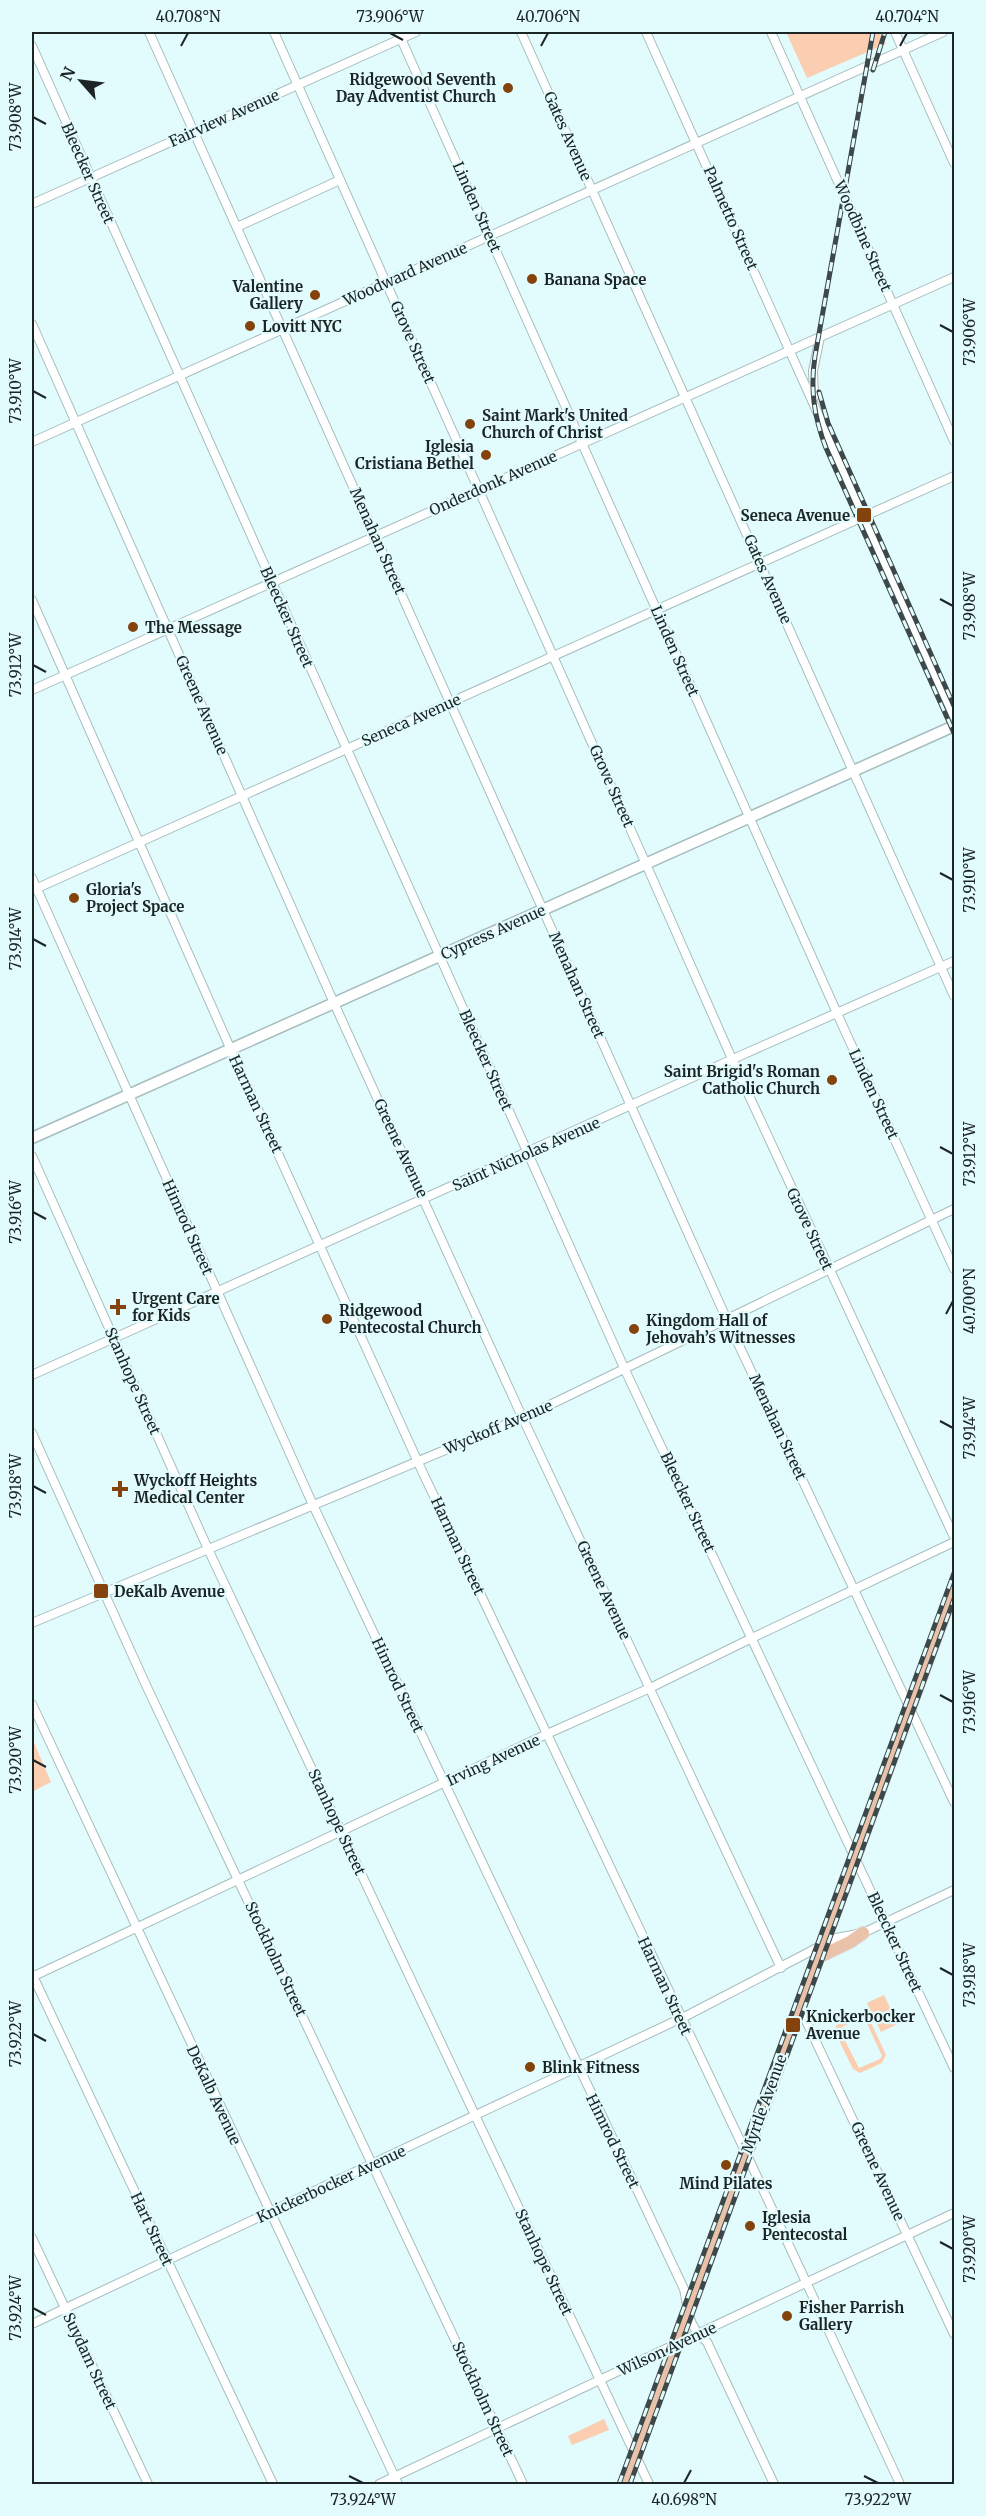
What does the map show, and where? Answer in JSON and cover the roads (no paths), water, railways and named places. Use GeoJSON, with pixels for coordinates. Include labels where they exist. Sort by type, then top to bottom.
{"type":"FeatureCollection","features":[{"type":"Feature","properties":{"kind":"main road","name":"Cypress Avenue"},"geometry":{"type":"LineString","coordinates":[[32,1138],[954,726]]}},
{"type":"Feature","properties":{"kind":"main road","name":"Myrtle Avenue"},"geometry":{"type":"LineString","coordinates":[[625,2484],[954,1588]]}},
{"type":"Feature","properties":{"kind":"main road"},"geometry":{"type":"LineString","coordinates":[[821,1951],[850,1942],[863,1933]]}},
{"type":"Feature","properties":{"kind":"street","name":"Menahan Street"},"geometry":{"type":"LineString","coordinates":[[149,32],[727,1320],[954,1802]]}},
{"type":"Feature","properties":{"kind":"street","name":"Grove Street"},"geometry":{"type":"LineString","coordinates":[[274,32],[732,1059],[954,1537]]}},
{"type":"Feature","properties":{"kind":"street","name":"Fairview Avenue"},"geometry":{"type":"LineString","coordinates":[[32,204],[297,85],[399,35],[416,32]]}},
{"type":"Feature","properties":{"kind":"street","name":"Gates Avenue"},"geometry":{"type":"LineString","coordinates":[[520,32],[954,996]]}},
{"type":"Feature","properties":{"kind":"street","name":"Palmetto Street"},"geometry":{"type":"LineString","coordinates":[[646,32],[954,716]]}},
{"type":"Feature","properties":{"kind":"street","name":"Woodbine Street"},"geometry":{"type":"LineString","coordinates":[[771,32],[954,441]]}},
{"type":"Feature","properties":{"kind":"street"},"geometry":{"type":"LineString","coordinates":[[896,32],[954,163]]}},
{"type":"Feature","properties":{"kind":"street","name":"Woodward Avenue"},"geometry":{"type":"LineString","coordinates":[[32,442],[943,32]]}},
{"type":"Feature","properties":{"kind":"street","name":"Linden Street"},"geometry":{"type":"LineString","coordinates":[[399,35],[954,1269]]}},
{"type":"Feature","properties":{"kind":"street","name":"Bleecker Street"},"geometry":{"type":"LineString","coordinates":[[32,46],[625,1370],[954,2068]]}},
{"type":"Feature","properties":{"kind":"street"},"geometry":{"type":"LineString","coordinates":[[237,227],[340,180]]}},
{"type":"Feature","properties":{"kind":"street","name":"Onderdonk Avenue"},"geometry":{"type":"LineString","coordinates":[[32,690],[954,277]]}},
{"type":"Feature","properties":{"kind":"street","name":"Greene Avenue"},"geometry":{"type":"LineString","coordinates":[[32,324],[334,1003],[523,1418],[781,1968]]}},
{"type":"Feature","properties":{"kind":"street","name":"Palmetto Street"},"geometry":{"type":"LineString","coordinates":[[814,405],[813,371],[820,337]]}},
{"type":"Feature","properties":{"kind":"street","name":"Seneca Avenue"},"geometry":{"type":"LineString","coordinates":[[34,889],[954,476]]}},
{"type":"Feature","properties":{"kind":"street","name":"Harman Street"},"geometry":{"type":"LineString","coordinates":[[32,600],[231,1050],[418,1462],[680,2019],[746,2153],[900,2484]]}},
{"type":"Feature","properties":{"kind":"street","name":"Himrod Street"},"geometry":{"type":"LineString","coordinates":[[32,878],[34,889],[313,1505],[684,2289],[690,2323],[707,2342],[774,2484]]}},
{"type":"Feature","properties":{"kind":"street","name":"Saint Nicholas Avenue"},"geometry":{"type":"LineString","coordinates":[[32,1376],[732,1059],[954,962]]}},
{"type":"Feature","properties":{"kind":"street","name":"Stanhope Street"},"geometry":{"type":"LineString","coordinates":[[32,1156],[208,1549],[648,2484]]}},
{"type":"Feature","properties":{"kind":"street","name":"Wyckoff Avenue"},"geometry":{"type":"LineString","coordinates":[[32,1623],[523,1418],[954,1209]]}},
{"type":"Feature","properties":{"kind":"street","name":"Stockholm Street"},"geometry":{"type":"LineString","coordinates":[[32,1433],[104,1593],[523,2484]]}},
{"type":"Feature","properties":{"kind":"street","name":"Irving Avenue"},"geometry":{"type":"LineString","coordinates":[[32,1976],[547,1734],[650,1689],[954,1542]]}},
{"type":"Feature","properties":{"kind":"street","name":"DeKalb Avenue"},"geometry":{"type":"LineString","coordinates":[[32,1704],[396,2481]]}},
{"type":"Feature","properties":{"kind":"street"},"geometry":{"type":"LineString","coordinates":[[863,1933],[954,1890]]}},
{"type":"Feature","properties":{"kind":"street","name":"Knickerbocker Avenue"},"geometry":{"type":"LineString","coordinates":[[32,2324],[821,1951]]}},
{"type":"Feature","properties":{"kind":"street","name":"Hart Street"},"geometry":{"type":"LineString","coordinates":[[32,1976],[273,2484]]}},
{"type":"Feature","properties":{"kind":"street","name":"Greene Avenue"},"geometry":{"type":"LineString","coordinates":[[800,2008],[954,2334]]}},
{"type":"Feature","properties":{"kind":"street","name":"Wilson Avenue"},"geometry":{"type":"LineString","coordinates":[[379,2484],[396,2481],[496,2428],[954,2213]]}},
{"type":"Feature","properties":{"kind":"street","name":"Suydam Street"},"geometry":{"type":"LineString","coordinates":[[32,2238],[148,2484]]}},
{"type":"Feature","properties":{"kind":"railway"},"geometry":{"type":"LineString","coordinates":[[873,32],[815,356],[814,403],[826,448],[954,733]]}},
{"type":"Feature","properties":{"kind":"railway"},"geometry":{"type":"LineString","coordinates":[[873,70],[885,32]]}},
{"type":"Feature","properties":{"kind":"railway"},"geometry":{"type":"LineString","coordinates":[[819,392],[828,423],[954,706]]}},
{"type":"Feature","properties":{"kind":"railway"},"geometry":{"type":"LineString","coordinates":[[619,2484],[954,1573]]}},
{"type":"Feature","properties":{"kind":"railway"},"geometry":{"type":"LineString","coordinates":[[630,2484],[954,1599]]}},
{"type":"Feature","properties":{"kind":"place","name":"Ridgewood Seventh Day Adventist Church"},"geometry":{"type":"Point","coordinates":[508,88]}},
{"type":"Feature","properties":{"kind":"place","name":"Banana Space"},"geometry":{"type":"Point","coordinates":[532,279]}},
{"type":"Feature","properties":{"kind":"place","name":"Valentine Gallery"},"geometry":{"type":"Point","coordinates":[315,295]}},
{"type":"Feature","properties":{"kind":"place","name":"Lovitt NYC"},"geometry":{"type":"Point","coordinates":[250,326]}},
{"type":"Feature","properties":{"kind":"place","name":"Saint Mark's United Church of Christ"},"geometry":{"type":"Point","coordinates":[470,424]}},
{"type":"Feature","properties":{"kind":"place","name":"Iglesia Cristiana Bethel"},"geometry":{"type":"Point","coordinates":[486,455]}},
{"type":"Feature","properties":{"kind":"place","name":"Seneca Avenue"},"geometry":{"type":"Point","coordinates":[864,515]}},
{"type":"Feature","properties":{"kind":"place","name":"The Message"},"geometry":{"type":"Point","coordinates":[133,627]}},
{"type":"Feature","properties":{"kind":"place","name":"Gloria's Project Space"},"geometry":{"type":"Point","coordinates":[74,898]}},
{"type":"Feature","properties":{"kind":"place","name":"Saint Brigid's Roman Catholic Church"},"geometry":{"type":"Point","coordinates":[832,1080]}},
{"type":"Feature","properties":{"kind":"place","name":"Urgent Care for Kids"},"geometry":{"type":"Point","coordinates":[118,1307]}},
{"type":"Feature","properties":{"kind":"place","name":"Ridgewood Pentecostal Church"},"geometry":{"type":"Point","coordinates":[327,1319]}},
{"type":"Feature","properties":{"kind":"place","name":"Kingdom Hall of Jehovah’s Witnesses"},"geometry":{"type":"Point","coordinates":[634,1329]}},
{"type":"Feature","properties":{"kind":"place","name":"Wyckoff Heights Medical Center"},"geometry":{"type":"Point","coordinates":[120,1489]}},
{"type":"Feature","properties":{"kind":"place","name":"DeKalb Avenue"},"geometry":{"type":"Point","coordinates":[101,1591]}},
{"type":"Feature","properties":{"kind":"place","name":"Knickerbocker Avenue"},"geometry":{"type":"Point","coordinates":[793,2025]}},
{"type":"Feature","properties":{"kind":"place","name":"Blink Fitness"},"geometry":{"type":"Point","coordinates":[530,2067]}},
{"type":"Feature","properties":{"kind":"place","name":"Mind Pilates"},"geometry":{"type":"Point","coordinates":[726,2165]}},
{"type":"Feature","properties":{"kind":"place","name":"Iglesia Pentecostal"},"geometry":{"type":"Point","coordinates":[750,2226]}},
{"type":"Feature","properties":{"kind":"place","name":"Fisher Parrish Gallery"},"geometry":{"type":"Point","coordinates":[787,2316]}}]}
